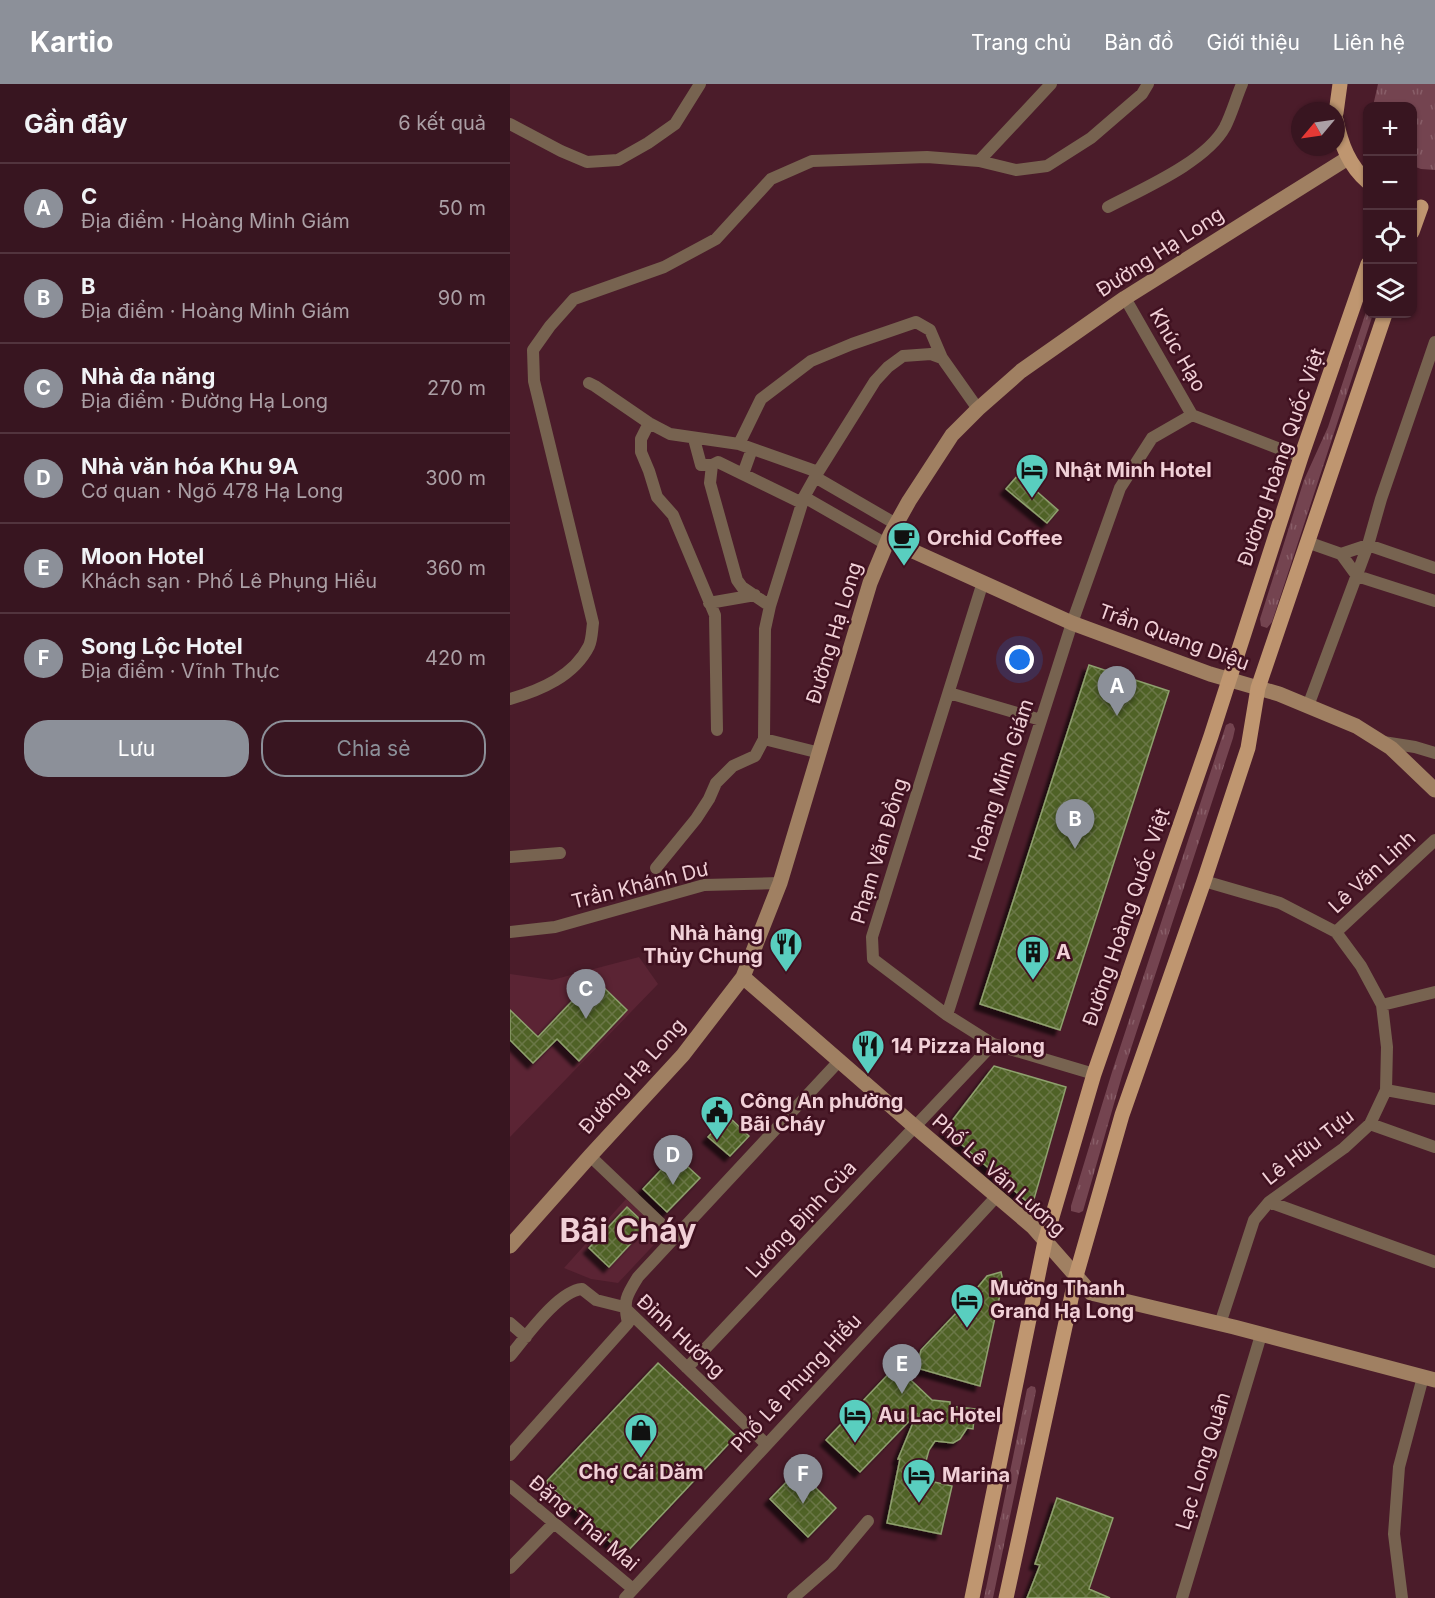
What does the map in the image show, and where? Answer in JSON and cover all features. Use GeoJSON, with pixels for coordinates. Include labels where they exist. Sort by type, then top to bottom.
{"type":"FeatureCollection","features":[{"type":"Feature","properties":{"kind":"main road"},"geometry":{"type":"LineString","coordinates":[[1336,102],[1340,84]]}},
{"type":"Feature","properties":{"kind":"main road"},"geometry":{"type":"LineString","coordinates":[[1345,151],[1363,176]]}},
{"type":"Feature","properties":{"kind":"main road"},"geometry":{"type":"LineString","coordinates":[[1417,222],[1423,206]]}},
{"type":"Feature","properties":{"kind":"main road","name":"Đường Hoàng Quốc Việt"},"geometry":{"type":"LineString","coordinates":[[972,1598],[1045,1241],[1094,1074],[1363,278]]}},
{"type":"Feature","properties":{"kind":"main road"},"geometry":{"type":"LineString","coordinates":[[1006,1598],[1076,1276],[1122,1115],[1248,748],[1258,688],[1384,318]]}},
{"type":"Feature","properties":{"kind":"street"},"geometry":{"type":"LineString","coordinates":[[510,124],[587,162],[618,160],[675,124],[700,84]]}},
{"type":"Feature","properties":{"kind":"street"},"geometry":{"type":"LineString","coordinates":[[979,161],[1051,84]]}},
{"type":"Feature","properties":{"kind":"street"},"geometry":{"type":"LineString","coordinates":[[510,699],[532,693],[570,672],[590,644],[593,623],[534,381],[533,350],[574,299],[664,267],[716,239],[771,179],[812,161],[927,157],[979,161],[1016,170],[1047,166],[1091,138],[1142,94],[1148,84]]}},
{"type":"Feature","properties":{"kind":"street"},"geometry":{"type":"LineString","coordinates":[[1108,207],[1175,171],[1203,152],[1224,129],[1242,84]]}},
{"type":"Feature","properties":{"kind":"street","name":"Đường Hạ Long"},"geometry":{"type":"LineString","coordinates":[[510,1246],[684,1055],[743,977],[780,883],[870,583],[891,534],[909,501],[952,435],[1021,370],[1125,298],[1348,158]]}},
{"type":"Feature","properties":{"kind":"street","name":"Khúc Hạo"},"geometry":{"type":"LineString","coordinates":[[1125,298],[1192,415],[1301,457]]}},
{"type":"Feature","properties":{"kind":"street"},"geometry":{"type":"LineString","coordinates":[[739,444],[761,399],[811,361],[916,322],[930,330],[942,358],[978,409]]}},
{"type":"Feature","properties":{"kind":"street"},"geometry":{"type":"LineString","coordinates":[[1308,705],[1368,545],[1381,499],[1432,365],[1435,342]]}},
{"type":"Feature","properties":{"kind":"street"},"geometry":{"type":"LineString","coordinates":[[656,868],[696,819],[716,783],[733,766],[755,756],[764,739],[765,629],[803,500],[816,475],[874,381],[888,367],[903,357],[931,354],[942,358]]}},
{"type":"Feature","properties":{"kind":"street"},"geometry":{"type":"LineString","coordinates":[[589,383],[649,423],[670,434],[739,444],[816,475],[891,534]]}},
{"type":"Feature","properties":{"kind":"street","name":"Hoàng Minh Giám"},"geometry":{"type":"LineString","coordinates":[[947,1015],[1072,623],[1120,488],[1152,438],[1192,415]]}},
{"type":"Feature","properties":{"kind":"street"},"geometry":{"type":"LineString","coordinates":[[649,423],[641,439],[641,452],[657,497],[673,515],[715,615],[717,730]]}},
{"type":"Feature","properties":{"kind":"street"},"geometry":{"type":"LineString","coordinates":[[694,439],[701,465],[718,462],[803,500],[891,534]]}},
{"type":"Feature","properties":{"kind":"street"},"geometry":{"type":"LineString","coordinates":[[743,474],[752,449]]}},
{"type":"Feature","properties":{"kind":"street"},"geometry":{"type":"LineString","coordinates":[[711,465],[710,483],[734,571],[742,587],[770,606]]}},
{"type":"Feature","properties":{"kind":"street","name":"Trần Quang Diệu"},"geometry":{"type":"LineString","coordinates":[[891,534],[904,547],[1072,623],[1229,680],[1308,705],[1356,726],[1391,748],[1435,790]]}},
{"type":"Feature","properties":{"kind":"street"},"geometry":{"type":"LineString","coordinates":[[1306,543],[1341,554],[1368,545],[1435,568]]}},
{"type":"Feature","properties":{"kind":"street"},"geometry":{"type":"LineString","coordinates":[[1341,554],[1357,576],[1435,601]]}},
{"type":"Feature","properties":{"kind":"street","name":"Phạm Văn Đồng"},"geometry":{"type":"LineString","coordinates":[[983,582],[872,937],[873,959],[947,1015],[993,1044],[1094,1074]]}},
{"type":"Feature","properties":{"kind":"street"},"geometry":{"type":"LineString","coordinates":[[709,603],[755,595]]}},
{"type":"Feature","properties":{"kind":"street"},"geometry":{"type":"LineString","coordinates":[[949,693],[1041,720]]}},
{"type":"Feature","properties":{"kind":"street"},"geometry":{"type":"LineString","coordinates":[[764,739],[820,753]]}},
{"type":"Feature","properties":{"kind":"street"},"geometry":{"type":"LineString","coordinates":[[1380,742],[1415,747],[1435,753]]}},
{"type":"Feature","properties":{"kind":"street","name":"Lê Văn Linh"},"geometry":{"type":"LineString","coordinates":[[1336,932],[1435,840]]}},
{"type":"Feature","properties":{"kind":"street"},"geometry":{"type":"LineString","coordinates":[[510,857],[560,853]]}},
{"type":"Feature","properties":{"kind":"street","name":"Lê Hữu Tựu"},"geometry":{"type":"LineString","coordinates":[[1204,881],[1280,903],[1336,932],[1361,966],[1382,1005],[1388,1047],[1386,1090],[1370,1124],[1344,1148],[1269,1202],[1254,1220],[1220,1324]]}},
{"type":"Feature","properties":{"kind":"street","name":"Trần Khánh Dư"},"geometry":{"type":"LineString","coordinates":[[510,932],[555,927],[704,885],[780,883]]}},
{"type":"Feature","properties":{"kind":"street","name":"Phố Lê Văn Lương"},"geometry":{"type":"LineString","coordinates":[[743,977],[1032,1227],[1091,1293],[1429,1379]]}},
{"type":"Feature","properties":{"kind":"street"},"geometry":{"type":"LineString","coordinates":[[1382,1005],[1435,992]]}},
{"type":"Feature","properties":{"kind":"street","name":"Lương Định Của"},"geometry":{"type":"LineString","coordinates":[[687,1368],[993,1044]]}},
{"type":"Feature","properties":{"kind":"street"},"geometry":{"type":"LineString","coordinates":[[510,1455],[628,1323],[624,1307],[626,1295],[638,1277],[840,1060]]}},
{"type":"Feature","properties":{"kind":"street"},"geometry":{"type":"LineString","coordinates":[[1386,1090],[1435,1099]]}},
{"type":"Feature","properties":{"kind":"street"},"geometry":{"type":"LineString","coordinates":[[1370,1124],[1435,1147]]}},
{"type":"Feature","properties":{"kind":"street"},"geometry":{"type":"LineString","coordinates":[[590,1156],[675,1237]]}},
{"type":"Feature","properties":{"kind":"street","name":"Phố Lê Phụng Hiểu"},"geometry":{"type":"LineString","coordinates":[[629,1593],[997,1196]]}},
{"type":"Feature","properties":{"kind":"street"},"geometry":{"type":"LineString","coordinates":[[1269,1202],[1435,1262]]}},
{"type":"Feature","properties":{"kind":"street","name":"Đỉnh Hương"},"geometry":{"type":"LineString","coordinates":[[510,1356],[562,1298],[576,1289],[582,1289],[596,1300],[624,1307],[766,1444]]}},
{"type":"Feature","properties":{"kind":"street"},"geometry":{"type":"LineString","coordinates":[[510,1323],[526,1337]]}},
{"type":"Feature","properties":{"kind":"street","name":"Lạc Long Quân"},"geometry":{"type":"LineString","coordinates":[[1182,1598],[1261,1335]]}},
{"type":"Feature","properties":{"kind":"street"},"geometry":{"type":"LineString","coordinates":[[1402,1598],[1394,1534],[1399,1467],[1429,1379]]}},
{"type":"Feature","properties":{"kind":"street","name":"Đặng Thai Mai"},"geometry":{"type":"LineString","coordinates":[[510,1486],[554,1523],[629,1593]]}},
{"type":"Feature","properties":{"kind":"street"},"geometry":{"type":"LineString","coordinates":[[793,1598],[832,1564],[868,1521]]}},
{"type":"Feature","properties":{"kind":"street"},"geometry":{"type":"LineString","coordinates":[[510,1568],[554,1523]]}},
{"type":"Feature","properties":{"kind":"shaded area"},"geometry":{"type":"Polygon","coordinates":[[[639,957],[658,984],[510,1137],[510,974],[552,980],[639,957]]]}},
{"type":"Feature","properties":{"kind":"shaded area"},"geometry":{"type":"Polygon","coordinates":[[[626,1199],[664,1234],[618,1283],[591,1279],[564,1268],[626,1199]]]}},
{"type":"Feature","properties":{"kind":"green space"},"geometry":{"type":"Polygon","coordinates":[[[1378,84],[1435,84],[1435,170],[1417,168],[1417,102],[1374,102],[1378,84]]]}},
{"type":"Feature","properties":{"kind":"green space"},"geometry":{"type":"Polygon","coordinates":[[[1364,318],[1372,318],[1272,622],[1267,628],[1261,626],[1260,619],[1304,480],[1328,427],[1364,318]]]}},
{"type":"Feature","properties":{"kind":"green space"},"geometry":{"type":"Polygon","coordinates":[[[1230,723],[1235,729],[1233,738],[1122,1076],[1083,1211],[1079,1213],[1071,1211],[1112,1072],[1226,725],[1230,723]]]}},
{"type":"Feature","properties":{"kind":"green space"},"geometry":{"type":"Polygon","coordinates":[[[1031,1386],[1035,1387],[1036,1391],[993,1598],[984,1598],[1027,1389],[1031,1386]]]}},
{"type":"Feature","properties":{"kind":"building","name":"Nhật Minh Hotel"},"geometry":{"type":"Polygon","coordinates":[[[1018,475],[1058,510],[1047,523],[1006,489],[1018,475]]]}},
{"type":"Feature","properties":{"kind":"building"},"geometry":{"type":"Polygon","coordinates":[[[1089,665],[1169,691],[1060,1030],[980,1004],[1089,665]]]}},
{"type":"Feature","properties":{"kind":"building"},"geometry":{"type":"Polygon","coordinates":[[[594,978],[627,1010],[579,1061],[557,1039],[533,1063],[510,1040],[510,1010],[538,1037],[594,978]]]}},
{"type":"Feature","properties":{"kind":"building"},"geometry":{"type":"Polygon","coordinates":[[[994,1066],[1066,1087],[1032,1206],[945,1130],[994,1066]]]}},
{"type":"Feature","properties":{"kind":"building"},"geometry":{"type":"Polygon","coordinates":[[[728,1116],[749,1136],[730,1156],[708,1137],[728,1116]]]}},
{"type":"Feature","properties":{"kind":"building"},"geometry":{"type":"Polygon","coordinates":[[[675,1155],[700,1178],[667,1212],[643,1189],[675,1155]]]}},
{"type":"Feature","properties":{"kind":"building"},"geometry":{"type":"Polygon","coordinates":[[[627,1207],[647,1226],[609,1267],[589,1248],[627,1207]]]}},
{"type":"Feature","properties":{"kind":"building","name":"Mường Thanh Grand Hạ Long"},"geometry":{"type":"Polygon","coordinates":[[[1001,1272],[1003,1281],[980,1386],[917,1368],[921,1350],[960,1309],[987,1276],[1001,1272]]]}},
{"type":"Feature","properties":{"kind":"building","name":"Chợ Cái Dăm"},"geometry":{"type":"Polygon","coordinates":[[[658,1363],[736,1436],[624,1555],[546,1482],[658,1363]]]}},
{"type":"Feature","properties":{"kind":"building"},"geometry":{"type":"Polygon","coordinates":[[[896,1366],[932,1400],[950,1402],[950,1406],[975,1409],[973,1429],[967,1428],[960,1439],[953,1443],[935,1441],[929,1450],[921,1479],[952,1486],[941,1534],[887,1523],[900,1459],[898,1459],[917,1413],[860,1472],[826,1440],[896,1366]]]}},
{"type":"Feature","properties":{"kind":"building"},"geometry":{"type":"Polygon","coordinates":[[[798,1470],[836,1508],[808,1537],[770,1499],[798,1470]]]}},
{"type":"Feature","properties":{"kind":"building"},"geometry":{"type":"Polygon","coordinates":[[[1057,1498],[1113,1518],[1089,1589],[1110,1598],[1027,1598],[1040,1565],[1035,1564],[1057,1498]]]}},
{"type":"Feature","properties":{"kind":"place","name":"Nhật Minh Hotel"},"geometry":{"type":"Point","coordinates":[1032,499]}},
{"type":"Feature","properties":{"kind":"place","name":"Orchid Coffee"},"geometry":{"type":"Point","coordinates":[904,567]}},
{"type":"Feature","properties":{"kind":"place","name":"C"},"geometry":{"type":"Point","coordinates":[1117,716]}},
{"type":"Feature","properties":{"kind":"place","name":"B"},"geometry":{"type":"Point","coordinates":[1075,849]}},
{"type":"Feature","properties":{"kind":"place","name":"Nhà hàng Thủy Chung"},"geometry":{"type":"Point","coordinates":[786,973]}},
{"type":"Feature","properties":{"kind":"place","name":"A"},"geometry":{"type":"Point","coordinates":[1033,981]}},
{"type":"Feature","properties":{"kind":"place","name":"Nhà đa năng"},"geometry":{"type":"Point","coordinates":[586,1019]}},
{"type":"Feature","properties":{"kind":"place","name":"14 Pizza Halong"},"geometry":{"type":"Point","coordinates":[868,1075]}},
{"type":"Feature","properties":{"kind":"place","name":"Công An phường Bãi Cháy"},"geometry":{"type":"Point","coordinates":[717,1141]}},
{"type":"Feature","properties":{"kind":"place","name":"Nhà văn hóa Khu 9A"},"geometry":{"type":"Point","coordinates":[673,1185]}},
{"type":"Feature","properties":{"kind":"place","name":"Mường Thanh Grand Hạ Long"},"geometry":{"type":"Point","coordinates":[967,1329]}},
{"type":"Feature","properties":{"kind":"place","name":"Moon Hotel"},"geometry":{"type":"Point","coordinates":[902,1394]}},
{"type":"Feature","properties":{"kind":"place","name":"Au Lac Hotel"},"geometry":{"type":"Point","coordinates":[855,1444]}},
{"type":"Feature","properties":{"kind":"place","name":"Chợ Cái Dăm"},"geometry":{"type":"Point","coordinates":[641,1459]}},
{"type":"Feature","properties":{"kind":"place","name":"Song Lộc Hotel"},"geometry":{"type":"Point","coordinates":[803,1504]}},
{"type":"Feature","properties":{"kind":"place","name":"Marina"},"geometry":{"type":"Point","coordinates":[919,1504]}},
{"type":"Feature","properties":{"kind":"district","name":"Bãi Cháy"},"geometry":{"type":"Point","coordinates":[628,1230]}}]}
